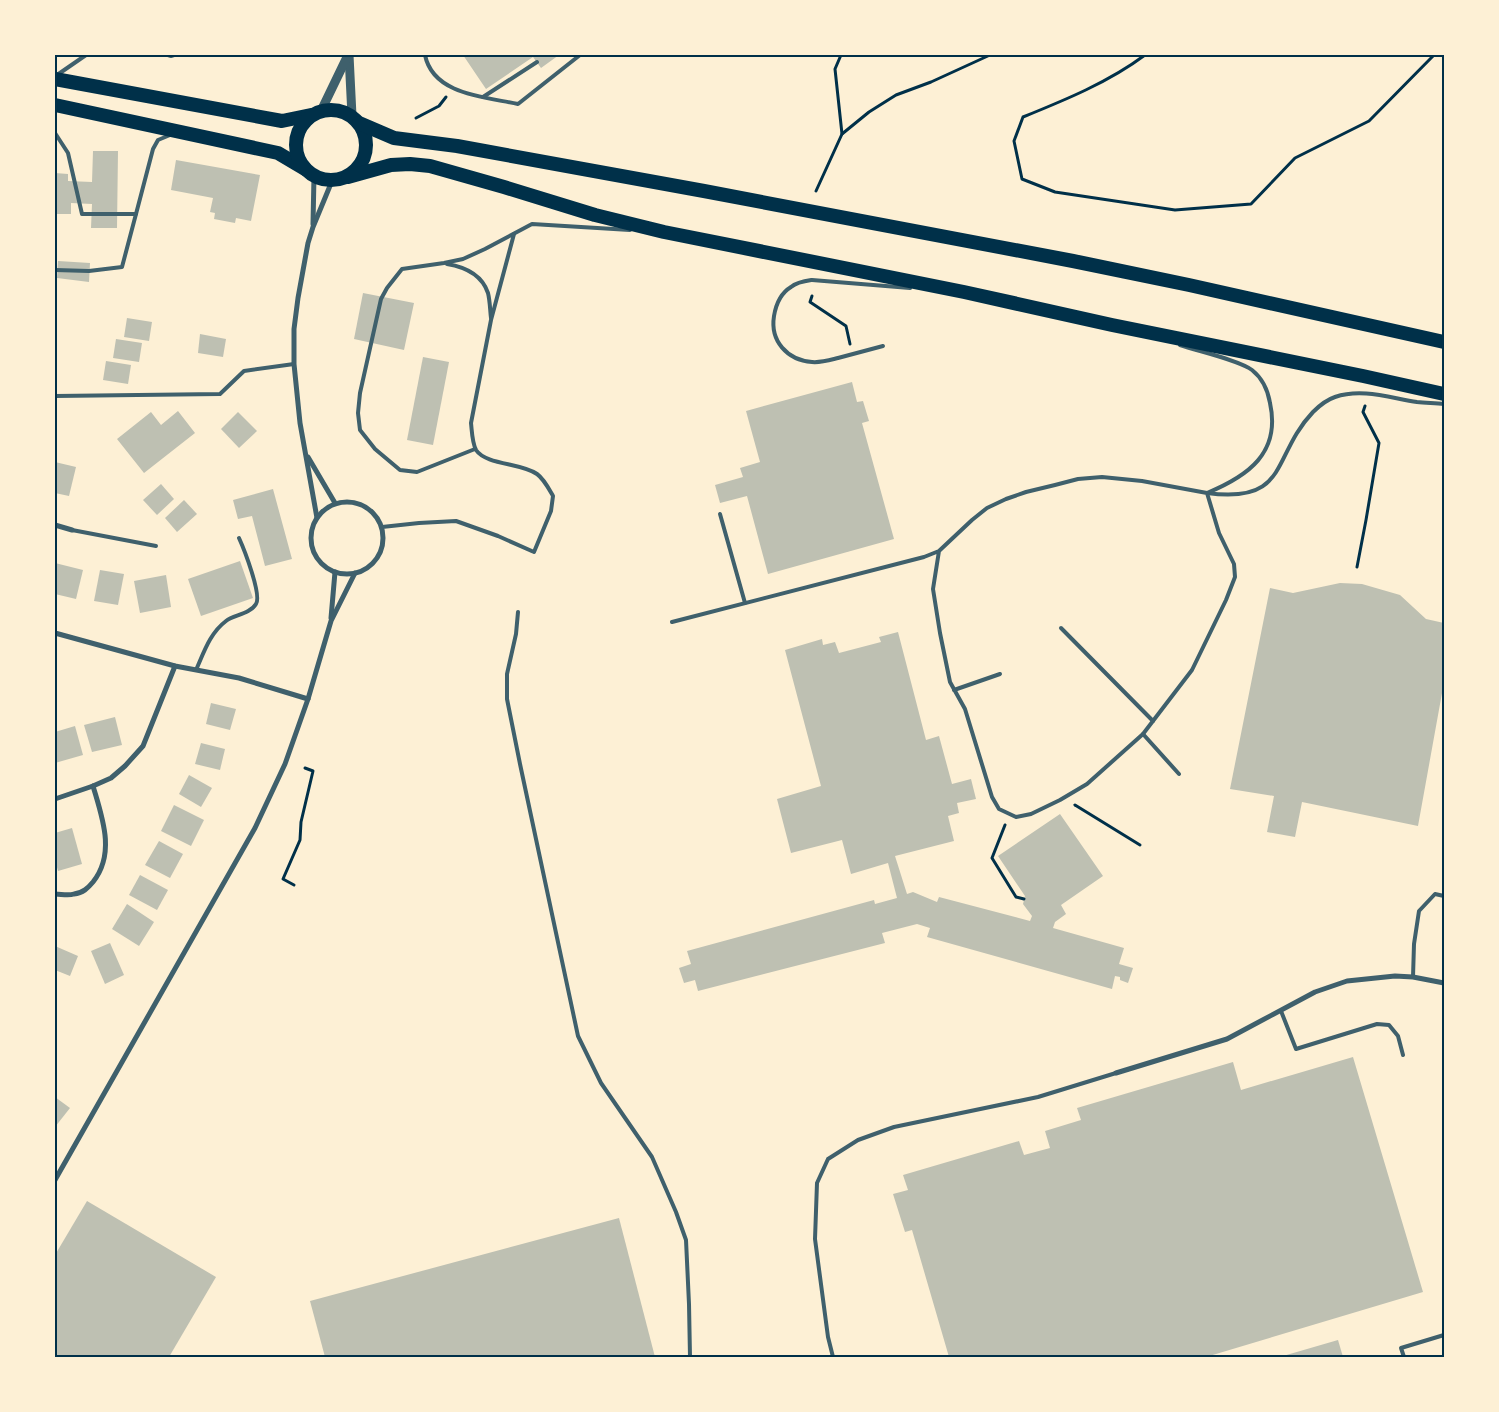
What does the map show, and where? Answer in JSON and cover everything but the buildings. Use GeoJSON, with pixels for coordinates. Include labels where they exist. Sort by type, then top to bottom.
{"type":"FeatureCollection","features":[{"type":"Feature","properties":{"kind":"highway"},"geometry":{"type":"LineString","coordinates":[[55,78],[282,121],[337,110],[394,138],[457,146],[1073,261],[1190,285],[1444,342]]}},
{"type":"Feature","properties":{"kind":"highway"},"geometry":{"type":"LineString","coordinates":[[55,106],[278,153],[325,180],[332,181],[391,165],[430,166],[595,215],[664,232],[964,292],[1444,394]]}},
{"type":"Feature","properties":{"kind":"highway"},"geometry":{"type":"LineString","coordinates":[[309,172],[298,158],[295,143],[300,128],[316,113]]}},
{"type":"Feature","properties":{"kind":"highway"},"geometry":{"type":"LineString","coordinates":[[348,177],[360,166],[366,148],[365,133],[355,119]]}},
{"type":"Feature","properties":{"kind":"street"},"geometry":{"type":"LineString","coordinates":[[316,113],[348,55]]}},
{"type":"Feature","properties":{"kind":"street"},"geometry":{"type":"LineString","coordinates":[[348,55],[355,119]]}},
{"type":"Feature","properties":{"kind":"street"},"geometry":{"type":"LineString","coordinates":[[309,172],[313,227]]}},
{"type":"Feature","properties":{"kind":"street"},"geometry":{"type":"LineString","coordinates":[[317,518],[300,424],[294,364],[294,329],[302,269],[313,227],[332,181]]}},
{"type":"Feature","properties":{"kind":"street"},"geometry":{"type":"LineString","coordinates":[[306,454],[334,503]]}},
{"type":"Feature","properties":{"kind":"street"},"geometry":{"type":"LineString","coordinates":[[350,501],[366,506],[376,514],[384,532],[384,542],[380,555],[367,568],[355,573],[335,572],[321,562],[314,552],[312,530],[317,518],[334,503],[350,501]]}},
{"type":"Feature","properties":{"kind":"street"},"geometry":{"type":"LineString","coordinates":[[55,525],[72,530]]}},
{"type":"Feature","properties":{"kind":"street"},"geometry":{"type":"LineString","coordinates":[[55,1179],[255,828],[285,764],[308,699],[330,621],[335,572]]}},
{"type":"Feature","properties":{"kind":"street"},"geometry":{"type":"LineString","coordinates":[[330,621],[355,573]]}},
{"type":"Feature","properties":{"kind":"street"},"geometry":{"type":"LineString","coordinates":[[55,633],[175,666],[239,678],[308,699]]}},
{"type":"Feature","properties":{"kind":"street"},"geometry":{"type":"LineString","coordinates":[[55,799],[94,786],[111,778],[125,766],[143,746],[175,666]]}},
{"type":"Feature","properties":{"kind":"street"},"geometry":{"type":"LineString","coordinates":[[55,894],[75,894],[88,889],[99,874],[106,854],[105,831],[94,786]]}},
{"type":"Feature","properties":{"kind":"street"},"geometry":{"type":"LineString","coordinates":[[1116,1073],[1227,1039],[1315,992],[1347,981],[1387,977],[1414,978],[1444,983]]}},
{"type":"Feature","properties":{"kind":"lane"},"geometry":{"type":"LineString","coordinates":[[55,78],[86,55]]}},
{"type":"Feature","properties":{"kind":"lane"},"geometry":{"type":"LineString","coordinates":[[168,55],[174,55]]}},
{"type":"Feature","properties":{"kind":"lane"},"geometry":{"type":"LineString","coordinates":[[425,55],[426,62],[440,81],[453,89],[518,104],[580,55]]}},
{"type":"Feature","properties":{"kind":"lane"},"geometry":{"type":"LineString","coordinates":[[483,97],[537,62]]}},
{"type":"Feature","properties":{"kind":"lane"},"geometry":{"type":"LineString","coordinates":[[55,270],[89,271],[122,267],[153,149],[158,140],[180,132]]}},
{"type":"Feature","properties":{"kind":"lane"},"geometry":{"type":"LineString","coordinates":[[55,133],[68,153],[82,214],[136,214]]}},
{"type":"Feature","properties":{"kind":"lane"},"geometry":{"type":"LineString","coordinates":[[475,448],[417,472],[400,470],[375,448],[360,430],[358,413],[360,393],[381,299],[402,269],[463,259],[532,224],[664,232]]}},
{"type":"Feature","properties":{"kind":"lane"},"geometry":{"type":"LineString","coordinates":[[382,527],[456,521],[498,536],[534,552],[551,511],[553,496],[539,475],[528,468],[489,459],[479,454],[475,448],[471,424],[491,320],[514,234]]}},
{"type":"Feature","properties":{"kind":"lane"},"geometry":{"type":"LineString","coordinates":[[444,263],[460,266],[472,272],[482,281],[488,294],[491,320]]}},
{"type":"Feature","properties":{"kind":"lane"},"geometry":{"type":"LineString","coordinates":[[883,346],[814,363],[794,358],[778,344],[774,333],[773,321],[775,308],[782,295],[790,287],[812,280],[964,292]]}},
{"type":"Feature","properties":{"kind":"lane"},"geometry":{"type":"LineString","coordinates":[[1112,324],[1167,341]]}},
{"type":"Feature","properties":{"kind":"lane"},"geometry":{"type":"LineString","coordinates":[[1176,344],[1240,364],[1252,370],[1263,383],[1273,415],[1272,434],[1264,452],[1253,467],[1226,485],[1207,493]]}},
{"type":"Feature","properties":{"kind":"lane"},"geometry":{"type":"LineString","coordinates":[[55,396],[220,394],[244,371],[294,364]]}},
{"type":"Feature","properties":{"kind":"lane"},"geometry":{"type":"LineString","coordinates":[[672,622],[924,557],[939,551],[972,520],[988,508],[1026,492],[1078,479],[1102,477],[1142,481],[1226,496],[1254,491],[1267,484],[1278,471],[1308,417],[1319,406],[1333,398],[1348,394],[1366,393],[1418,402],[1444,404]]}},
{"type":"Feature","properties":{"kind":"lane"},"geometry":{"type":"LineString","coordinates":[[939,551],[932,589],[950,682],[965,709],[992,797],[999,809],[1016,817],[1031,814],[1087,784],[1143,734],[1192,670],[1235,577],[1234,564],[1219,533],[1207,493]]}},
{"type":"Feature","properties":{"kind":"lane"},"geometry":{"type":"LineString","coordinates":[[720,514],[745,603]]}},
{"type":"Feature","properties":{"kind":"lane"},"geometry":{"type":"LineString","coordinates":[[72,530],[156,546]]}},
{"type":"Feature","properties":{"kind":"lane"},"geometry":{"type":"LineString","coordinates":[[196,670],[215,631],[227,620],[249,610],[256,604],[258,596],[249,563],[239,538]]}},
{"type":"Feature","properties":{"kind":"lane"},"geometry":{"type":"LineString","coordinates":[[518,612],[516,634],[507,674],[507,699],[578,1036],[601,1083],[652,1157],[686,1240],[690,1357]]}},
{"type":"Feature","properties":{"kind":"lane"},"geometry":{"type":"LineString","coordinates":[[1061,628],[1153,721]]}},
{"type":"Feature","properties":{"kind":"lane"},"geometry":{"type":"LineString","coordinates":[[954,690],[1000,674]]}},
{"type":"Feature","properties":{"kind":"lane"},"geometry":{"type":"LineString","coordinates":[[1143,734],[1178,774]]}},
{"type":"Feature","properties":{"kind":"lane"},"geometry":{"type":"LineString","coordinates":[[1414,978],[1414,944],[1420,911],[1435,894],[1444,896]]}},
{"type":"Feature","properties":{"kind":"lane"},"geometry":{"type":"LineString","coordinates":[[1281,1011],[1296,1049],[1377,1024],[1389,1024],[1398,1036],[1403,1055]]}},
{"type":"Feature","properties":{"kind":"lane"},"geometry":{"type":"LineString","coordinates":[[833,1357],[828,1337],[815,1239],[817,1184],[828,1159],[858,1140],[894,1127],[1038,1097],[1116,1073]]}},
{"type":"Feature","properties":{"kind":"lane"},"geometry":{"type":"LineString","coordinates":[[1404,1357],[1401,1348],[1444,1335]]}},
{"type":"Feature","properties":{"kind":"path"},"geometry":{"type":"LineString","coordinates":[[841,55],[835,68],[842,134]]}},
{"type":"Feature","properties":{"kind":"path"},"geometry":{"type":"LineString","coordinates":[[816,191],[842,134],[869,112],[896,95],[931,82],[990,55]]}},
{"type":"Feature","properties":{"kind":"path"},"geometry":{"type":"LineString","coordinates":[[1145,55],[1129,67],[1079,93],[1023,117],[1014,141],[1022,179],[1055,192],[1175,210],[1251,204],[1295,158],[1369,121],[1434,55]]}},
{"type":"Feature","properties":{"kind":"path"},"geometry":{"type":"LineString","coordinates":[[416,118],[439,106],[453,89]]}},
{"type":"Feature","properties":{"kind":"path"},"geometry":{"type":"LineString","coordinates":[[812,296],[810,302],[846,326],[852,354]]}},
{"type":"Feature","properties":{"kind":"path"},"geometry":{"type":"LineString","coordinates":[[1357,566],[1379,443],[1363,412],[1365,405]]}},
{"type":"Feature","properties":{"kind":"path"},"geometry":{"type":"LineString","coordinates":[[294,885],[282,879],[300,840],[301,822],[313,771],[305,768]]}},
{"type":"Feature","properties":{"kind":"path"},"geometry":{"type":"LineString","coordinates":[[1064,798],[1140,845]]}},
{"type":"Feature","properties":{"kind":"path"},"geometry":{"type":"LineString","coordinates":[[1009,815],[992,858],[1016,897],[1024,899]]}}]}
